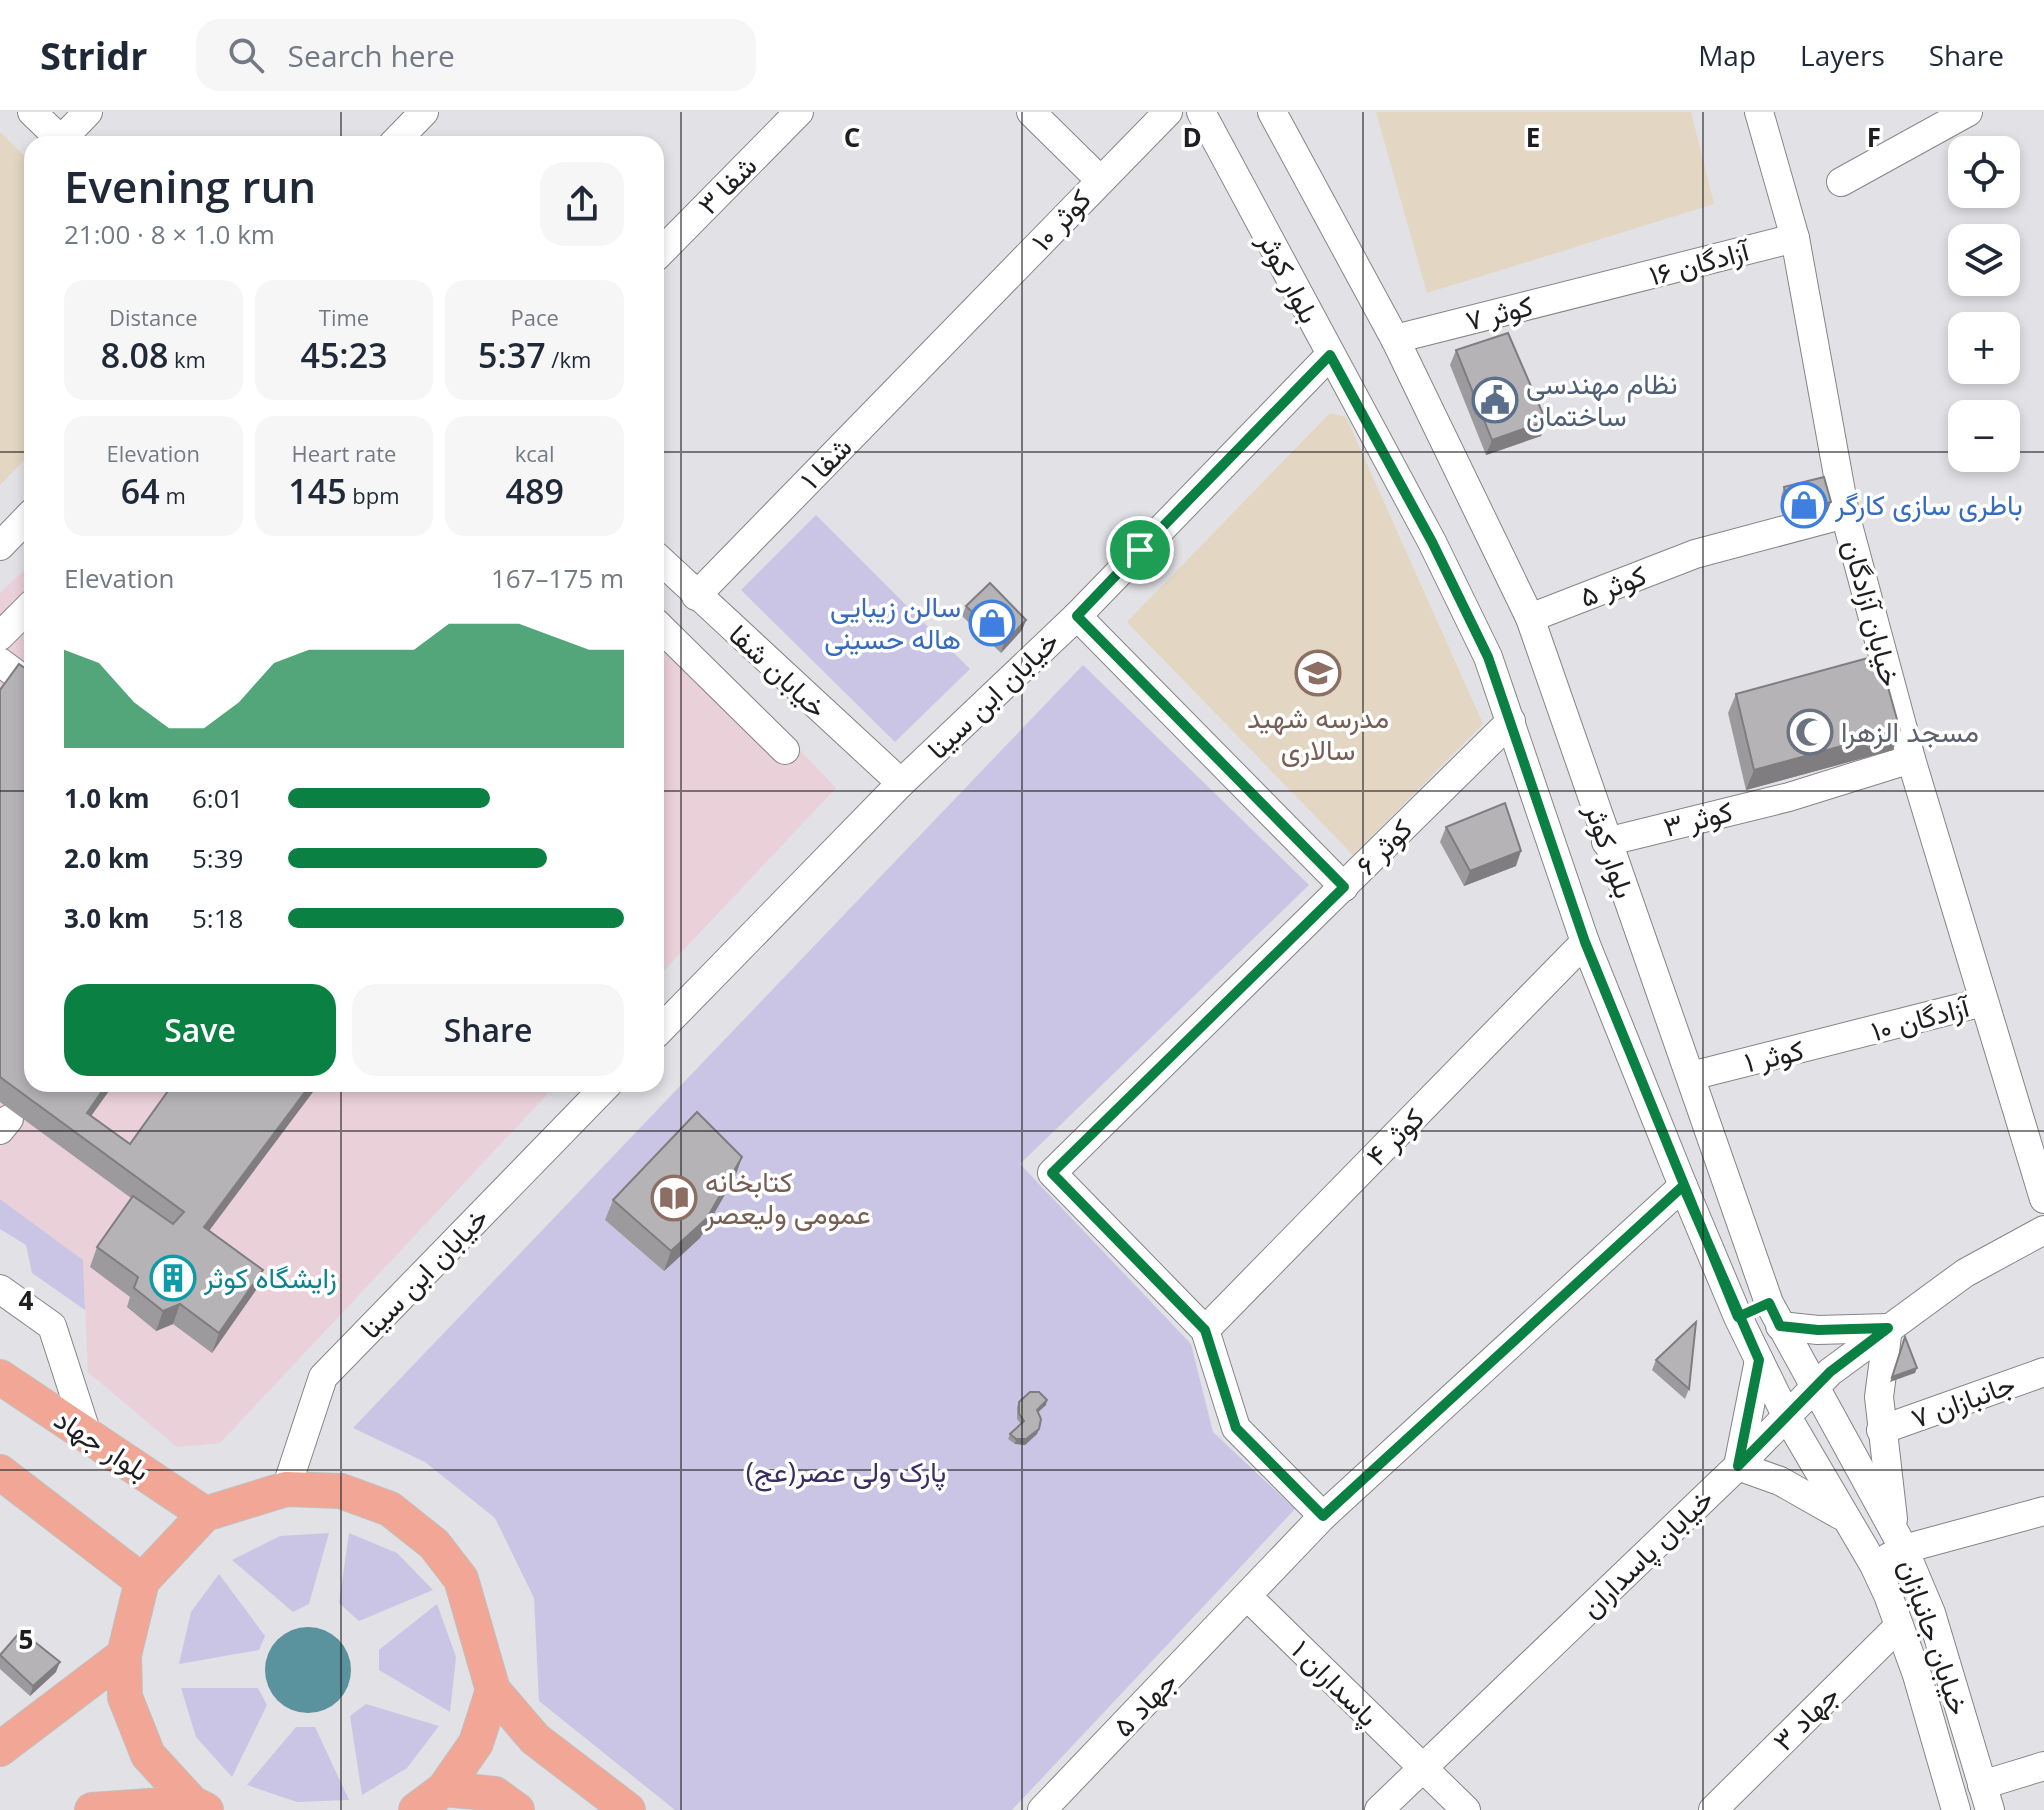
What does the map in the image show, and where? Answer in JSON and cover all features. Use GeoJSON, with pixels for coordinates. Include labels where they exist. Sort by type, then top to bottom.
{"type":"FeatureCollection","features":[{"type":"Feature","properties":{"kind":"main road","name":"بلوار جهاد"},"geometry":{"type":"LineString","coordinates":[[0,1377],[205,1514]]}},
{"type":"Feature","properties":{"kind":"main road"},"geometry":{"type":"LineString","coordinates":[[0,1472],[142,1581]]}},
{"type":"Feature","properties":{"kind":"main road"},"geometry":{"type":"LineString","coordinates":[[199,1807],[148,1755],[125,1697],[124,1655],[142,1581],[205,1514],[286,1489],[341,1491],[390,1509],[434,1544],[461,1579],[493,1690],[535,1739],[628,1810]]}},
{"type":"Feature","properties":{"kind":"main road"},"geometry":{"type":"LineString","coordinates":[[1,1747],[124,1655]]}},
{"type":"Feature","properties":{"kind":"main road"},"geometry":{"type":"LineString","coordinates":[[416,1810],[444,1789],[476,1743],[493,1690]]}},
{"type":"Feature","properties":{"kind":"main road"},"geometry":{"type":"LineString","coordinates":[[444,1789],[495,1794],[517,1810]]}},
{"type":"Feature","properties":{"kind":"main road"},"geometry":{"type":"LineString","coordinates":[[92,1810],[199,1807]]}},
{"type":"Feature","properties":{"kind":"street"},"geometry":{"type":"LineString","coordinates":[[32,112],[57,136]]}},
{"type":"Feature","properties":{"kind":"street"},"geometry":{"type":"LineString","coordinates":[[68,136],[88,112]]}},
{"type":"Feature","properties":{"kind":"street"},"geometry":{"type":"LineString","coordinates":[[401,136],[424,112]]}},
{"type":"Feature","properties":{"kind":"street","name":"شفا ۳"},"geometry":{"type":"LineString","coordinates":[[664,249],[799,112]]}},
{"type":"Feature","properties":{"kind":"street"},"geometry":{"type":"LineString","coordinates":[[1031,112],[1099,179]]}},
{"type":"Feature","properties":{"kind":"street","name":"کوثر ۱۰"},"geometry":{"type":"LineString","coordinates":[[956,330],[1099,179],[1168,112]]}},
{"type":"Feature","properties":{"kind":"street","name":"بلوار کوثر"},"geometry":{"type":"LineString","coordinates":[[1201,112],[1432,542],[1488,657],[1585,942],[1738,1317],[1786,1415]]}},
{"type":"Feature","properties":{"kind":"street","name":"بلوار کوثر"},"geometry":{"type":"LineString","coordinates":[[1272,112],[1395,339],[1530,618],[1606,842],[1775,1314],[1813,1388]]}},
{"type":"Feature","properties":{"kind":"street","name":"خیابان آزادگان"},"geometry":{"type":"LineString","coordinates":[[1759,112],[1795,238],[1845,514],[1911,759],[2044,1199]]}},
{"type":"Feature","properties":{"kind":"street"},"geometry":{"type":"LineString","coordinates":[[1841,182],[1968,112]]}},
{"type":"Feature","properties":{"kind":"street","name":"آزادگان ۱۶"},"geometry":{"type":"LineString","coordinates":[[1603,287],[1795,238]]}},
{"type":"Feature","properties":{"kind":"street","name":"کوثر ۷"},"geometry":{"type":"LineString","coordinates":[[1395,339],[1603,287]]}},
{"type":"Feature","properties":{"kind":"street","name":"شفا ۱"},"geometry":{"type":"LineString","coordinates":[[696,596],[956,330]]}},
{"type":"Feature","properties":{"kind":"street","name":"خیابان ابن سینا"},"geometry":{"type":"LineString","coordinates":[[664,1026],[901,783],[1077,616],[1330,355]]}},
{"type":"Feature","properties":{"kind":"street","name":"کوثر ۵"},"geometry":{"type":"LineString","coordinates":[[1530,618],[1695,554],[1845,514]]}},
{"type":"Feature","properties":{"kind":"street"},"geometry":{"type":"LineString","coordinates":[[0,546],[24,521]]}},
{"type":"Feature","properties":{"kind":"street","name":"خیابان شفا"},"geometry":{"type":"LineString","coordinates":[[664,564],[901,783]]}},
{"type":"Feature","properties":{"kind":"street"},"geometry":{"type":"LineString","coordinates":[[0,636],[24,612]]}},
{"type":"Feature","properties":{"kind":"street"},"geometry":{"type":"LineString","coordinates":[[1077,616],[1344,887]]}},
{"type":"Feature","properties":{"kind":"street"},"geometry":{"type":"LineString","coordinates":[[664,631],[785,750]]}},
{"type":"Feature","properties":{"kind":"street"},"geometry":{"type":"LineString","coordinates":[[0,662],[24,680]]}},
{"type":"Feature","properties":{"kind":"street","name":"کوثر ۶"},"geometry":{"type":"LineString","coordinates":[[1205,1330],[1052,1173],[1511,721]]}},
{"type":"Feature","properties":{"kind":"street","name":"کوثر ۳"},"geometry":{"type":"LineString","coordinates":[[1606,842],[1789,797],[1911,759]]}},
{"type":"Feature","properties":{"kind":"street","name":"کوثر ۴"},"geometry":{"type":"LineString","coordinates":[[1205,1330],[1585,942]]}},
{"type":"Feature","properties":{"kind":"street","name":"آزادگان ۱۰"},"geometry":{"type":"LineString","coordinates":[[1858,1036],[1983,1002]]}},
{"type":"Feature","properties":{"kind":"street","name":"کوثر ۱"},"geometry":{"type":"LineString","coordinates":[[1691,1076],[1858,1036]]}},
{"type":"Feature","properties":{"kind":"street"},"geometry":{"type":"LineString","coordinates":[[2005,1077],[2031,1113],[2044,1123]]}},
{"type":"Feature","properties":{"kind":"street","name":"خیابان ابن سینا"},"geometry":{"type":"LineString","coordinates":[[286,1489],[323,1377],[600,1092]]}},
{"type":"Feature","properties":{"kind":"street","name":"جهاد ۵"},"geometry":{"type":"LineString","coordinates":[[1042,1810],[1323,1516],[1683,1186]]}},
{"type":"Feature","properties":{"kind":"street","name":"خیابان پاسداران"},"geometry":{"type":"LineString","coordinates":[[1379,1810],[1738,1466],[1813,1388],[1888,1328],[1965,1273],[2044,1230]]}},
{"type":"Feature","properties":{"kind":"street"},"geometry":{"type":"LineString","coordinates":[[0,1289],[52,1326],[87,1434]]}},
{"type":"Feature","properties":{"kind":"street"},"geometry":{"type":"LineString","coordinates":[[1738,1317],[1775,1314],[1818,1330],[1888,1328],[1879,1397],[1881,1430],[1899,1540]]}},
{"type":"Feature","properties":{"kind":"street"},"geometry":{"type":"LineString","coordinates":[[1205,1330],[1236,1428],[1323,1516]]}},
{"type":"Feature","properties":{"kind":"street"},"geometry":{"type":"LineString","coordinates":[[1759,1360],[1738,1466],[1780,1481],[1845,1517]]}},
{"type":"Feature","properties":{"kind":"street","name":"جانبازان ۷"},"geometry":{"type":"LineString","coordinates":[[1881,1430],[2044,1372]]}},
{"type":"Feature","properties":{"kind":"street","name":"خیابان جانبازان"},"geometry":{"type":"LineString","coordinates":[[1813,1388],[1899,1540],[1931,1613],[1986,1797]]}},
{"type":"Feature","properties":{"kind":"street","name":"خیابان جانبازان"},"geometry":{"type":"LineString","coordinates":[[1786,1415],[1874,1565],[1899,1626],[1956,1810]]}},
{"type":"Feature","properties":{"kind":"street"},"geometry":{"type":"LineString","coordinates":[[1874,1565],[1899,1540],[2044,1511]]}},
{"type":"Feature","properties":{"kind":"street","name":"پاسداران ۱"},"geometry":{"type":"LineString","coordinates":[[1248,1597],[1466,1810]]}},
{"type":"Feature","properties":{"kind":"street","name":"جهاد ۳"},"geometry":{"type":"LineString","coordinates":[[1713,1810],[1899,1626]]}},
{"type":"Feature","properties":{"kind":"street"},"geometry":{"type":"LineString","coordinates":[[1986,1797],[2044,1766]]}},
{"type":"Feature","properties":{"kind":"shaded area"},"geometry":{"type":"Polygon","coordinates":[[[1376,112],[1691,112],[1714,204],[1427,293],[1376,112]]]}},
{"type":"Feature","properties":{"kind":"shaded area"},"geometry":{"type":"Polygon","coordinates":[[[0,132],[24,155],[24,460],[0,485],[0,132]]]}},
{"type":"Feature","properties":{"kind":"shaded area","name":"مدرسه شهید سالاری"},"geometry":{"type":"Polygon","coordinates":[[[1330,413],[1346,417],[1483,724],[1353,855],[1127,622],[1330,413]]]}},
{"type":"Feature","properties":{"kind":"shaded area"},"geometry":{"type":"Polygon","coordinates":[[[24,570],[24,1092],[549,1092],[220,1443],[177,1447],[88,1372],[83,1260],[0,1199],[0,593],[24,570]]]}},
{"type":"Feature","properties":{"kind":"shaded area"},"geometry":{"type":"Polygon","coordinates":[[[664,608],[836,788],[664,971],[664,608]]]}},
{"type":"Feature","properties":{"kind":"green space"},"geometry":{"type":"Polygon","coordinates":[[[816,515],[970,669],[895,742],[741,590],[816,515]]]}},
{"type":"Feature","properties":{"kind":"green space","name":"پارک ولی عصر(عج)"},"geometry":{"type":"Polygon","coordinates":[[[1083,665],[1309,885],[1020,1164],[1191,1344],[1213,1432],[1295,1509],[1012,1810],[675,1810],[539,1701],[534,1598],[495,1518],[425,1462],[353,1428],[1083,665]]]}},
{"type":"Feature","properties":{"kind":"green space"},"geometry":{"type":"Polygon","coordinates":[[[0,1199],[83,1260],[85,1310],[32,1273],[26,1245],[0,1229],[0,1199]]]}},
{"type":"Feature","properties":{"kind":"green space"},"geometry":{"type":"Polygon","coordinates":[[[329,1533],[309,1604],[293,1612],[232,1560],[280,1536],[329,1533]]]}},
{"type":"Feature","properties":{"kind":"green space"},"geometry":{"type":"Polygon","coordinates":[[[349,1533],[397,1553],[433,1590],[359,1621],[339,1603],[349,1533]]]}},
{"type":"Feature","properties":{"kind":"green space"},"geometry":{"type":"Polygon","coordinates":[[[219,1574],[265,1636],[259,1650],[179,1664],[191,1612],[219,1574]]]}},
{"type":"Feature","properties":{"kind":"green space"},"geometry":{"type":"Polygon","coordinates":[[[437,1604],[456,1657],[450,1712],[379,1670],[379,1650],[437,1604]]]}},
{"type":"Feature","properties":{"kind":"green space"},"geometry":{"type":"Polygon","coordinates":[[[181,1688],[258,1688],[267,1705],[232,1777],[196,1737],[181,1688]]]}},
{"type":"Feature","properties":{"kind":"green space"},"geometry":{"type":"Polygon","coordinates":[[[366,1704],[439,1726],[407,1768],[362,1795],[350,1716],[366,1704]]]}},
{"type":"Feature","properties":{"kind":"green space"},"geometry":{"type":"Polygon","coordinates":[[[296,1727],[315,1727],[349,1800],[297,1802],[247,1785],[296,1727]]]}},
{"type":"Feature","properties":{"kind":"water"},"geometry":{"type":"Polygon","coordinates":[[[308,1627],[332,1634],[344,1646],[351,1670],[344,1694],[332,1706],[308,1713],[284,1706],[272,1694],[265,1670],[272,1646],[284,1634],[308,1627]]]}},
{"type":"Feature","properties":{"kind":"building","name":"نظام مهندسی ساختمان"},"geometry":{"type":"Polygon","coordinates":[[[1508,333],[1546,421],[1492,440],[1456,350],[1508,333]]]}},
{"type":"Feature","properties":{"kind":"building"},"geometry":{"type":"Polygon","coordinates":[[[1824,477],[1831,502],[1790,511],[1784,487],[1824,477]]]}},
{"type":"Feature","properties":{"kind":"building","name":"سالن زیبایی هاله حسینی"},"geometry":{"type":"Polygon","coordinates":[[[990,583],[1026,620],[1004,643],[966,606],[990,583]]]}},
{"type":"Feature","properties":{"kind":"building","name":"مسجد الزهرا"},"geometry":{"type":"Polygon","coordinates":[[[1879,655],[1900,730],[1754,770],[1736,694],[1879,655]]]}},
{"type":"Feature","properties":{"kind":"building"},"geometry":{"type":"Polygon","coordinates":[[[19,664],[24,667],[24,1092],[101,1092],[87,1113],[130,1144],[167,1092],[305,1092],[204,1227],[263,1270],[219,1333],[180,1304],[163,1311],[134,1288],[138,1277],[97,1247],[133,1196],[173,1224],[184,1212],[0,1077],[0,690],[19,664]]]}},
{"type":"Feature","properties":{"kind":"building"},"geometry":{"type":"Polygon","coordinates":[[[1505,803],[1521,851],[1470,871],[1446,827],[1505,803]]]}},
{"type":"Feature","properties":{"kind":"building","name":"کتابخانه عمومی ولیعصر"},"geometry":{"type":"Polygon","coordinates":[[[697,1112],[742,1157],[707,1218],[671,1251],[613,1200],[697,1112]]]}},
{"type":"Feature","properties":{"kind":"building"},"geometry":{"type":"Polygon","coordinates":[[[1696,1322],[1689,1389],[1656,1360],[1696,1322]]]}},
{"type":"Feature","properties":{"kind":"building"},"geometry":{"type":"Polygon","coordinates":[[[1905,1337],[1917,1368],[1892,1377],[1905,1337]]]}},
{"type":"Feature","properties":{"kind":"building"},"geometry":{"type":"Polygon","coordinates":[[[1030,1392],[1039,1392],[1047,1400],[1037,1410],[1041,1419],[1039,1429],[1026,1439],[1016,1439],[1010,1434],[1024,1421],[1019,1414],[1019,1402],[1030,1392]]]}},
{"type":"Feature","properties":{"kind":"building"},"geometry":{"type":"Polygon","coordinates":[[[21,1631],[60,1662],[33,1686],[0,1655],[21,1631]]]}},
{"type":"Feature","properties":{"kind":"place","name":"نظام مهندسی ساختمان"},"geometry":{"type":"Point","coordinates":[1495,400]}},
{"type":"Feature","properties":{"kind":"place","name":"باطری سازی کارگر"},"geometry":{"type":"Point","coordinates":[1804,505]}},
{"type":"Feature","properties":{"kind":"place","name":"سالن زیبایی هاله حسینی"},"geometry":{"type":"Point","coordinates":[992,623]}},
{"type":"Feature","properties":{"kind":"place","name":"مدرسه شهید سالاری"},"geometry":{"type":"Point","coordinates":[1318,673]}},
{"type":"Feature","properties":{"kind":"place","name":"مسجد الزهرا"},"geometry":{"type":"Point","coordinates":[1810,732]}},
{"type":"Feature","properties":{"kind":"place","name":"کتابخانه عمومی ولیعصر"},"geometry":{"type":"Point","coordinates":[674,1198]}},
{"type":"Feature","properties":{"kind":"place","name":"زایشگاه کوثر"},"geometry":{"type":"Point","coordinates":[173,1278]}},
{"type":"Feature","properties":{"kind":"route"},"geometry":{"type":"LineString","coordinates":[[1140,550],[1077,616],[1344,887],[1052,1173],[1205,1330],[1236,1428],[1323,1516],[1683,1186],[1738,1317],[1759,1360],[1738,1466],[1830,1372],[1888,1328],[1818,1330],[1780,1326],[1769,1303],[1738,1317],[1585,942],[1488,657],[1432,542],[1330,355],[1140,550]]}}]}
